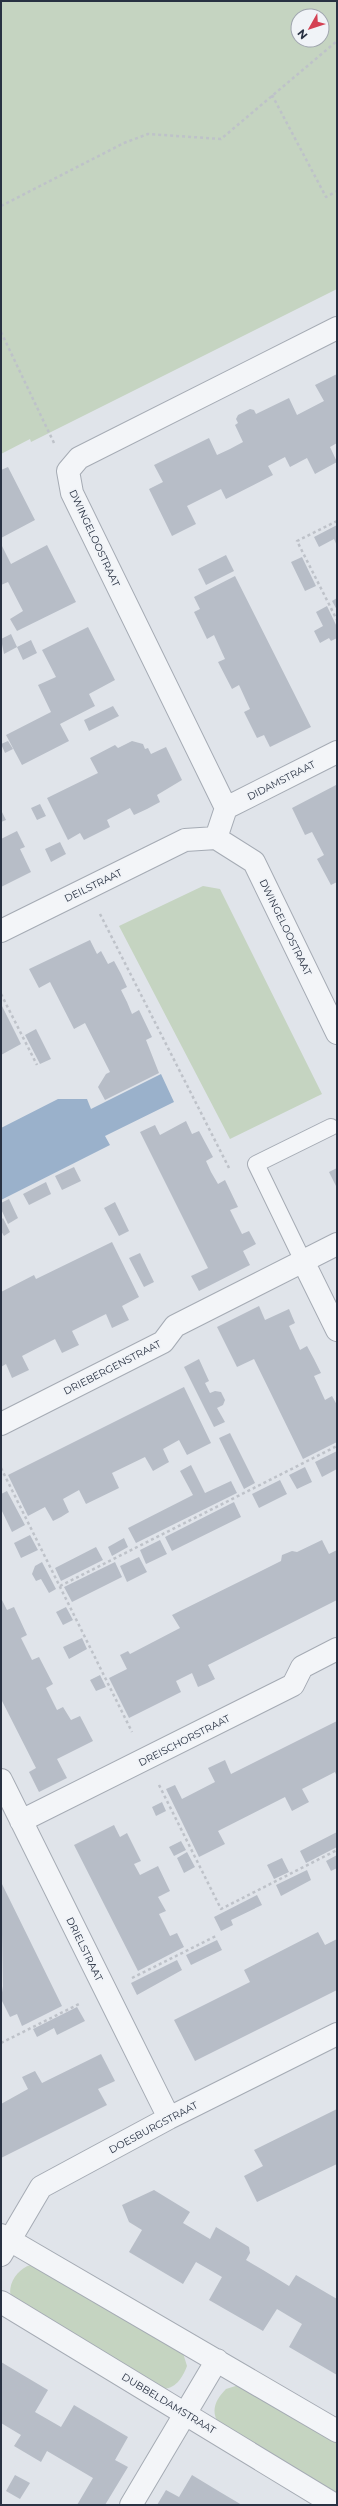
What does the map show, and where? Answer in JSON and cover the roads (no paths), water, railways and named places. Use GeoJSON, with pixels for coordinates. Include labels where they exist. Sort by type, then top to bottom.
{"type":"FeatureCollection","features":[{"type":"Feature","properties":{"kind":"street","name":"DWINGELOOSTRAAT"},"geometry":{"type":"LineString","coordinates":[[226,808],[72,493],[68,471],[79,458],[337,328]]}},
{"type":"Feature","properties":{"kind":"street","name":"DIDAMSTRAAT"},"geometry":{"type":"LineString","coordinates":[[226,808],[337,752]]}},
{"type":"Feature","properties":{"kind":"street"},"geometry":{"type":"LineString","coordinates":[[216,838],[226,808]]}},
{"type":"Feature","properties":{"kind":"street","name":"DWINGELOOSTRAAT"},"geometry":{"type":"LineString","coordinates":[[216,838],[254,862],[337,1033]]}},
{"type":"Feature","properties":{"kind":"street","name":"DEILSTRAAT"},"geometry":{"type":"LineString","coordinates":[[1,931],[185,840],[216,838]]}},
{"type":"Feature","properties":{"kind":"street","name":"DRIEBERGENSTRAAT"},"geometry":{"type":"LineString","coordinates":[[1,1424],[162,1342],[174,1326],[337,1244]]}},
{"type":"Feature","properties":{"kind":"street"},"geometry":{"type":"LineString","coordinates":[[303,1261],[337,1330]]}},
{"type":"Feature","properties":{"kind":"street","name":"DREISCHORSTRAAT"},"geometry":{"type":"LineString","coordinates":[[21,1821],[293,1685],[302,1666],[337,1649]]}},
{"type":"Feature","properties":{"kind":"street","name":"DRIELSTRAAT"},"geometry":{"type":"LineString","coordinates":[[1,1780],[169,2118]]}},
{"type":"Feature","properties":{"kind":"street","name":"DOESBURGSTRAAT"},"geometry":{"type":"LineString","coordinates":[[4,2243],[41,2187],[169,2118],[337,2034]]}},
{"type":"Feature","properties":{"kind":"street"},"geometry":{"type":"LineString","coordinates":[[4,2243],[217,2360],[337,2431]]}},
{"type":"Feature","properties":{"kind":"street","name":"DUBBELDAMSTRAAT"},"geometry":{"type":"LineString","coordinates":[[1,2302],[186,2413],[335,2505]]}},
{"type":"Feature","properties":{"kind":"street"},"geometry":{"type":"LineString","coordinates":[[131,2505],[217,2360]]}},
{"type":"Feature","properties":{"kind":"lane"},"geometry":{"type":"LineString","coordinates":[[303,1261],[256,1164],[331,1127]]}},
{"type":"Feature","properties":{"kind":"water"},"geometry":{"type":"Polygon","coordinates":[[[161,1074],[174,1102],[105,1136],[110,1145],[1,1200],[1,1128],[58,1099],[87,1099],[91,1109],[161,1074]]]}}]}
